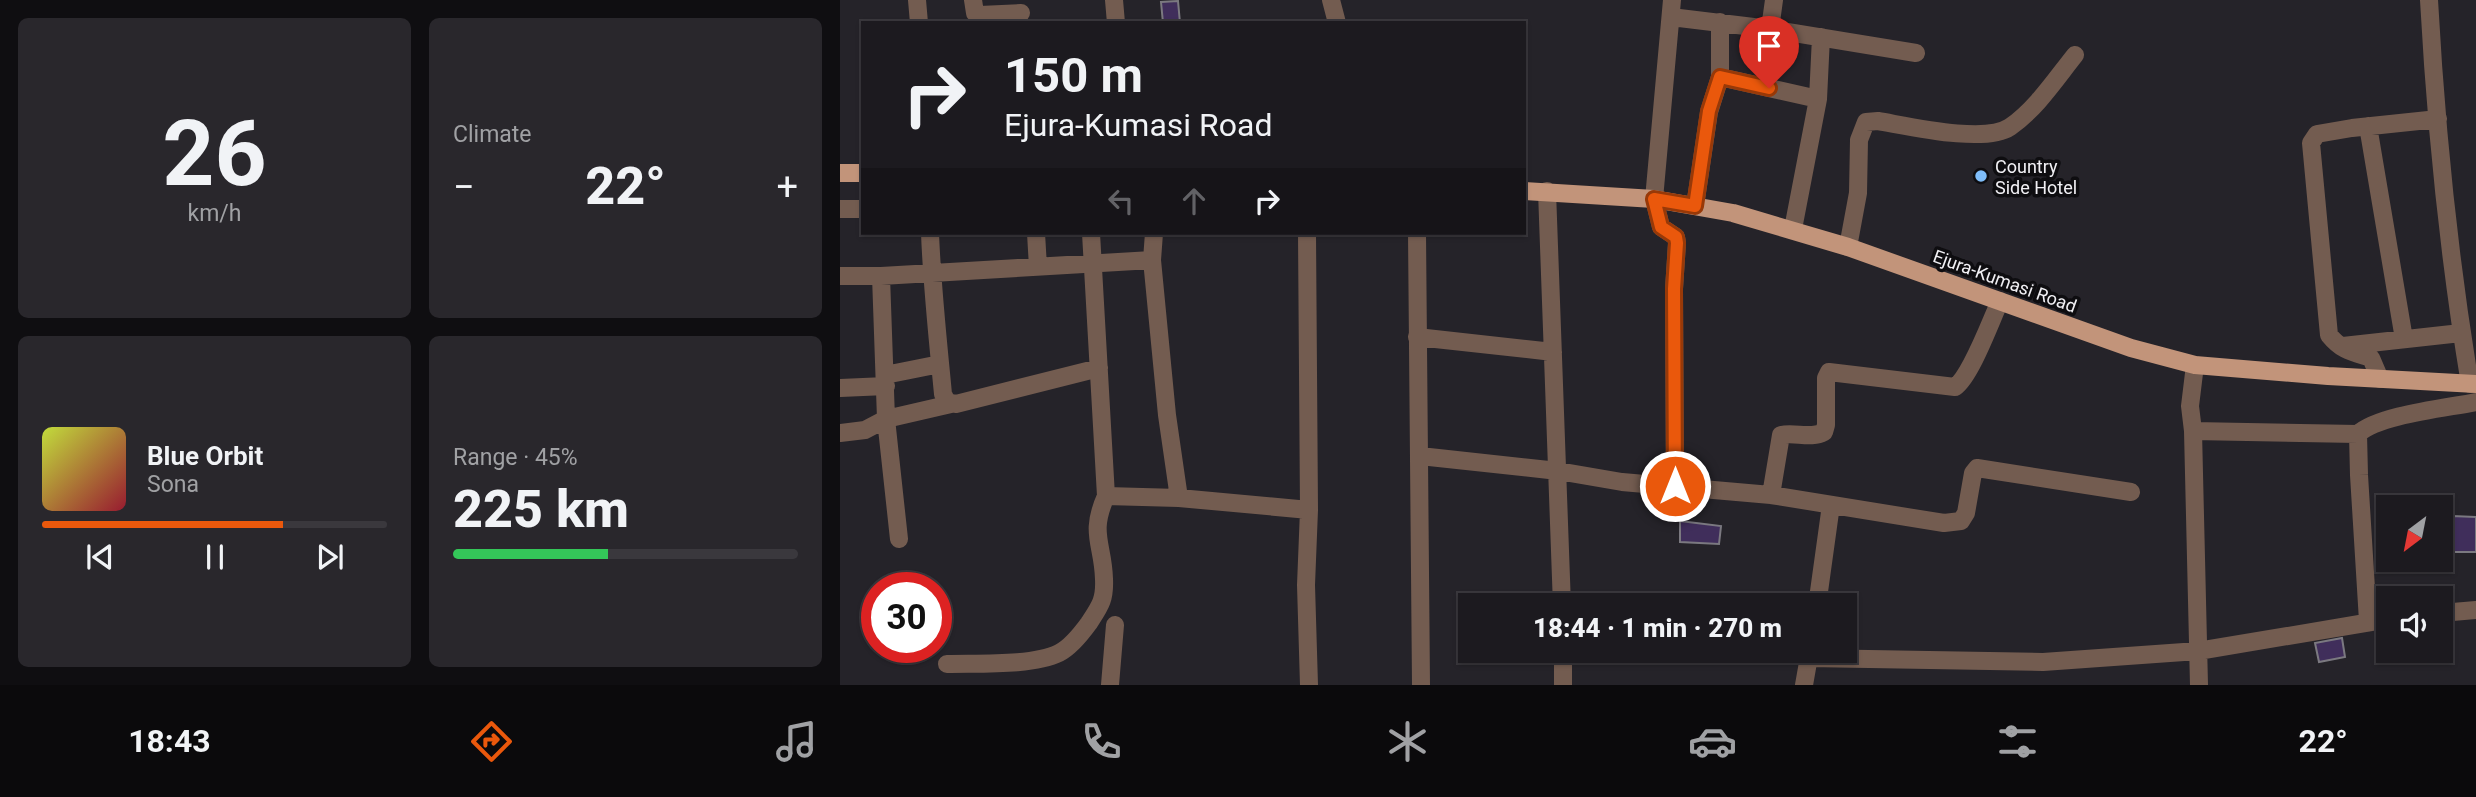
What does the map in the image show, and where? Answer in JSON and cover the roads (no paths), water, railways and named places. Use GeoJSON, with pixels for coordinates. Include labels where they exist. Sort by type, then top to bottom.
{"type":"FeatureCollection","features":[{"type":"Feature","properties":{"kind":"main road"},"geometry":{"type":"LineString","coordinates":[[840,173],[861,173]]}},
{"type":"Feature","properties":{"kind":"main road","name":"Ejura-Kumasi Road"},"geometry":{"type":"LineString","coordinates":[[1526,191],[1654,199],[1793,229],[2131,348],[2195,365],[2473,384]]}},
{"type":"Feature","properties":{"kind":"street"},"geometry":{"type":"LineString","coordinates":[[917,0],[919,21]]}},
{"type":"Feature","properties":{"kind":"street"},"geometry":{"type":"LineString","coordinates":[[973,0],[975,13],[980,15],[1021,12]]}},
{"type":"Feature","properties":{"kind":"street"},"geometry":{"type":"LineString","coordinates":[[1114,0],[1116,21]]}},
{"type":"Feature","properties":{"kind":"street"},"geometry":{"type":"LineString","coordinates":[[1331,0],[1336,21]]}},
{"type":"Feature","properties":{"kind":"street"},"geometry":{"type":"LineString","coordinates":[[1770,29],[1774,0]]}},
{"type":"Feature","properties":{"kind":"street"},"geometry":{"type":"LineString","coordinates":[[2429,0],[2438,119],[2462,333],[2473,384]]}},
{"type":"Feature","properties":{"kind":"street"},"geometry":{"type":"LineString","coordinates":[[1675,486],[1674,289],[1677,243],[1676,237],[1661,227],[1654,199],[1671,8],[1720,22],[1916,54]]}},
{"type":"Feature","properties":{"kind":"street"},"geometry":{"type":"LineString","coordinates":[[1695,206],[1709,111],[1720,77],[1720,22]]}},
{"type":"Feature","properties":{"kind":"street"},"geometry":{"type":"LineString","coordinates":[[1793,229],[1818,99],[1821,37]]}},
{"type":"Feature","properties":{"kind":"street"},"geometry":{"type":"LineString","coordinates":[[1848,247],[1858,193],[1859,140],[1866,122],[1878,121],[1977,135],[2008,129],[2042,96],[2075,55]]}},
{"type":"Feature","properties":{"kind":"street"},"geometry":{"type":"LineString","coordinates":[[1720,77],[1818,99]]}},
{"type":"Feature","properties":{"kind":"street"},"geometry":{"type":"LineString","coordinates":[[2380,379],[2371,358],[2350,354],[2338,347],[2329,335],[2311,143],[2317,134],[2438,119]]}},
{"type":"Feature","properties":{"kind":"street"},"geometry":{"type":"LineString","coordinates":[[2368,126],[2404,339]]}},
{"type":"Feature","properties":{"kind":"street"},"geometry":{"type":"LineString","coordinates":[[1547,191],[1562,593]]}},
{"type":"Feature","properties":{"kind":"street"},"geometry":{"type":"LineString","coordinates":[[840,209],[861,209]]}},
{"type":"Feature","properties":{"kind":"street"},"geometry":{"type":"LineString","coordinates":[[930,235],[931,272],[944,399],[951,404]]}},
{"type":"Feature","properties":{"kind":"street"},"geometry":{"type":"LineString","coordinates":[[1036,235],[1038,267]]}},
{"type":"Feature","properties":{"kind":"street"},"geometry":{"type":"LineString","coordinates":[[947,664],[1034,660],[1059,653],[1080,637],[1104,601],[1104,577],[1097,531],[1098,514],[1105,496],[1091,235]]}},
{"type":"Feature","properties":{"kind":"street"},"geometry":{"type":"LineString","coordinates":[[1154,235],[1152,260],[1167,415],[1179,498]]}},
{"type":"Feature","properties":{"kind":"street"},"geometry":{"type":"LineString","coordinates":[[1307,235],[1309,510],[1306,585],[1309,685]]}},
{"type":"Feature","properties":{"kind":"street"},"geometry":{"type":"LineString","coordinates":[[1416,235],[1421,685]]}},
{"type":"Feature","properties":{"kind":"street"},"geometry":{"type":"LineString","coordinates":[[840,276],[1152,260]]}},
{"type":"Feature","properties":{"kind":"street"},"geometry":{"type":"LineString","coordinates":[[881,276],[886,419],[899,539]]}},
{"type":"Feature","properties":{"kind":"street"},"geometry":{"type":"LineString","coordinates":[[1771,495],[1781,435],[1818,435],[1824,432],[1826,377],[1829,372],[1955,387],[1961,383],[2000,301]]}},
{"type":"Feature","properties":{"kind":"street"},"geometry":{"type":"LineString","coordinates":[[2338,347],[2462,333]]}},
{"type":"Feature","properties":{"kind":"street"},"geometry":{"type":"LineString","coordinates":[[1417,337],[1553,352]]}},
{"type":"Feature","properties":{"kind":"street"},"geometry":{"type":"LineString","coordinates":[[840,388],[886,381],[940,364]]}},
{"type":"Feature","properties":{"kind":"street"},"geometry":{"type":"LineString","coordinates":[[2195,365],[2190,406],[2193,431],[2199,685]]}},
{"type":"Feature","properties":{"kind":"street"},"geometry":{"type":"LineString","coordinates":[[840,433],[865,430],[886,419],[1099,368]]}},
{"type":"Feature","properties":{"kind":"street"},"geometry":{"type":"LineString","coordinates":[[2193,431],[2358,434],[2366,426],[2385,420],[2476,402]]}},
{"type":"Feature","properties":{"kind":"street"},"geometry":{"type":"LineString","coordinates":[[2358,434],[2368,621]]}},
{"type":"Feature","properties":{"kind":"street"},"geometry":{"type":"LineString","coordinates":[[1420,456],[1558,471],[1622,482],[1771,495],[1944,523],[1961,521],[1966,513],[1973,473],[1977,468],[2131,492]]}},
{"type":"Feature","properties":{"kind":"street"},"geometry":{"type":"LineString","coordinates":[[1105,496],[1179,498],[1309,510]]}},
{"type":"Feature","properties":{"kind":"street"},"geometry":{"type":"LineString","coordinates":[[1819,593],[1830,505]]}},
{"type":"Feature","properties":{"kind":"street"},"geometry":{"type":"LineString","coordinates":[[2453,612],[2476,610]]}},
{"type":"Feature","properties":{"kind":"street"},"geometry":{"type":"LineString","coordinates":[[1857,656],[2043,662],[2198,651],[2376,620]]}},
{"type":"Feature","properties":{"kind":"street"},"geometry":{"type":"LineString","coordinates":[[1110,685],[1115,625]]}},
{"type":"Feature","properties":{"kind":"street"},"geometry":{"type":"LineString","coordinates":[[1563,663],[1563,685]]}},
{"type":"Feature","properties":{"kind":"street"},"geometry":{"type":"LineString","coordinates":[[1804,685],[1808,663]]}},
{"type":"Feature","properties":{"kind":"place","name":"Country Side Hotel"},"geometry":{"type":"Point","coordinates":[1981,176]}}]}
